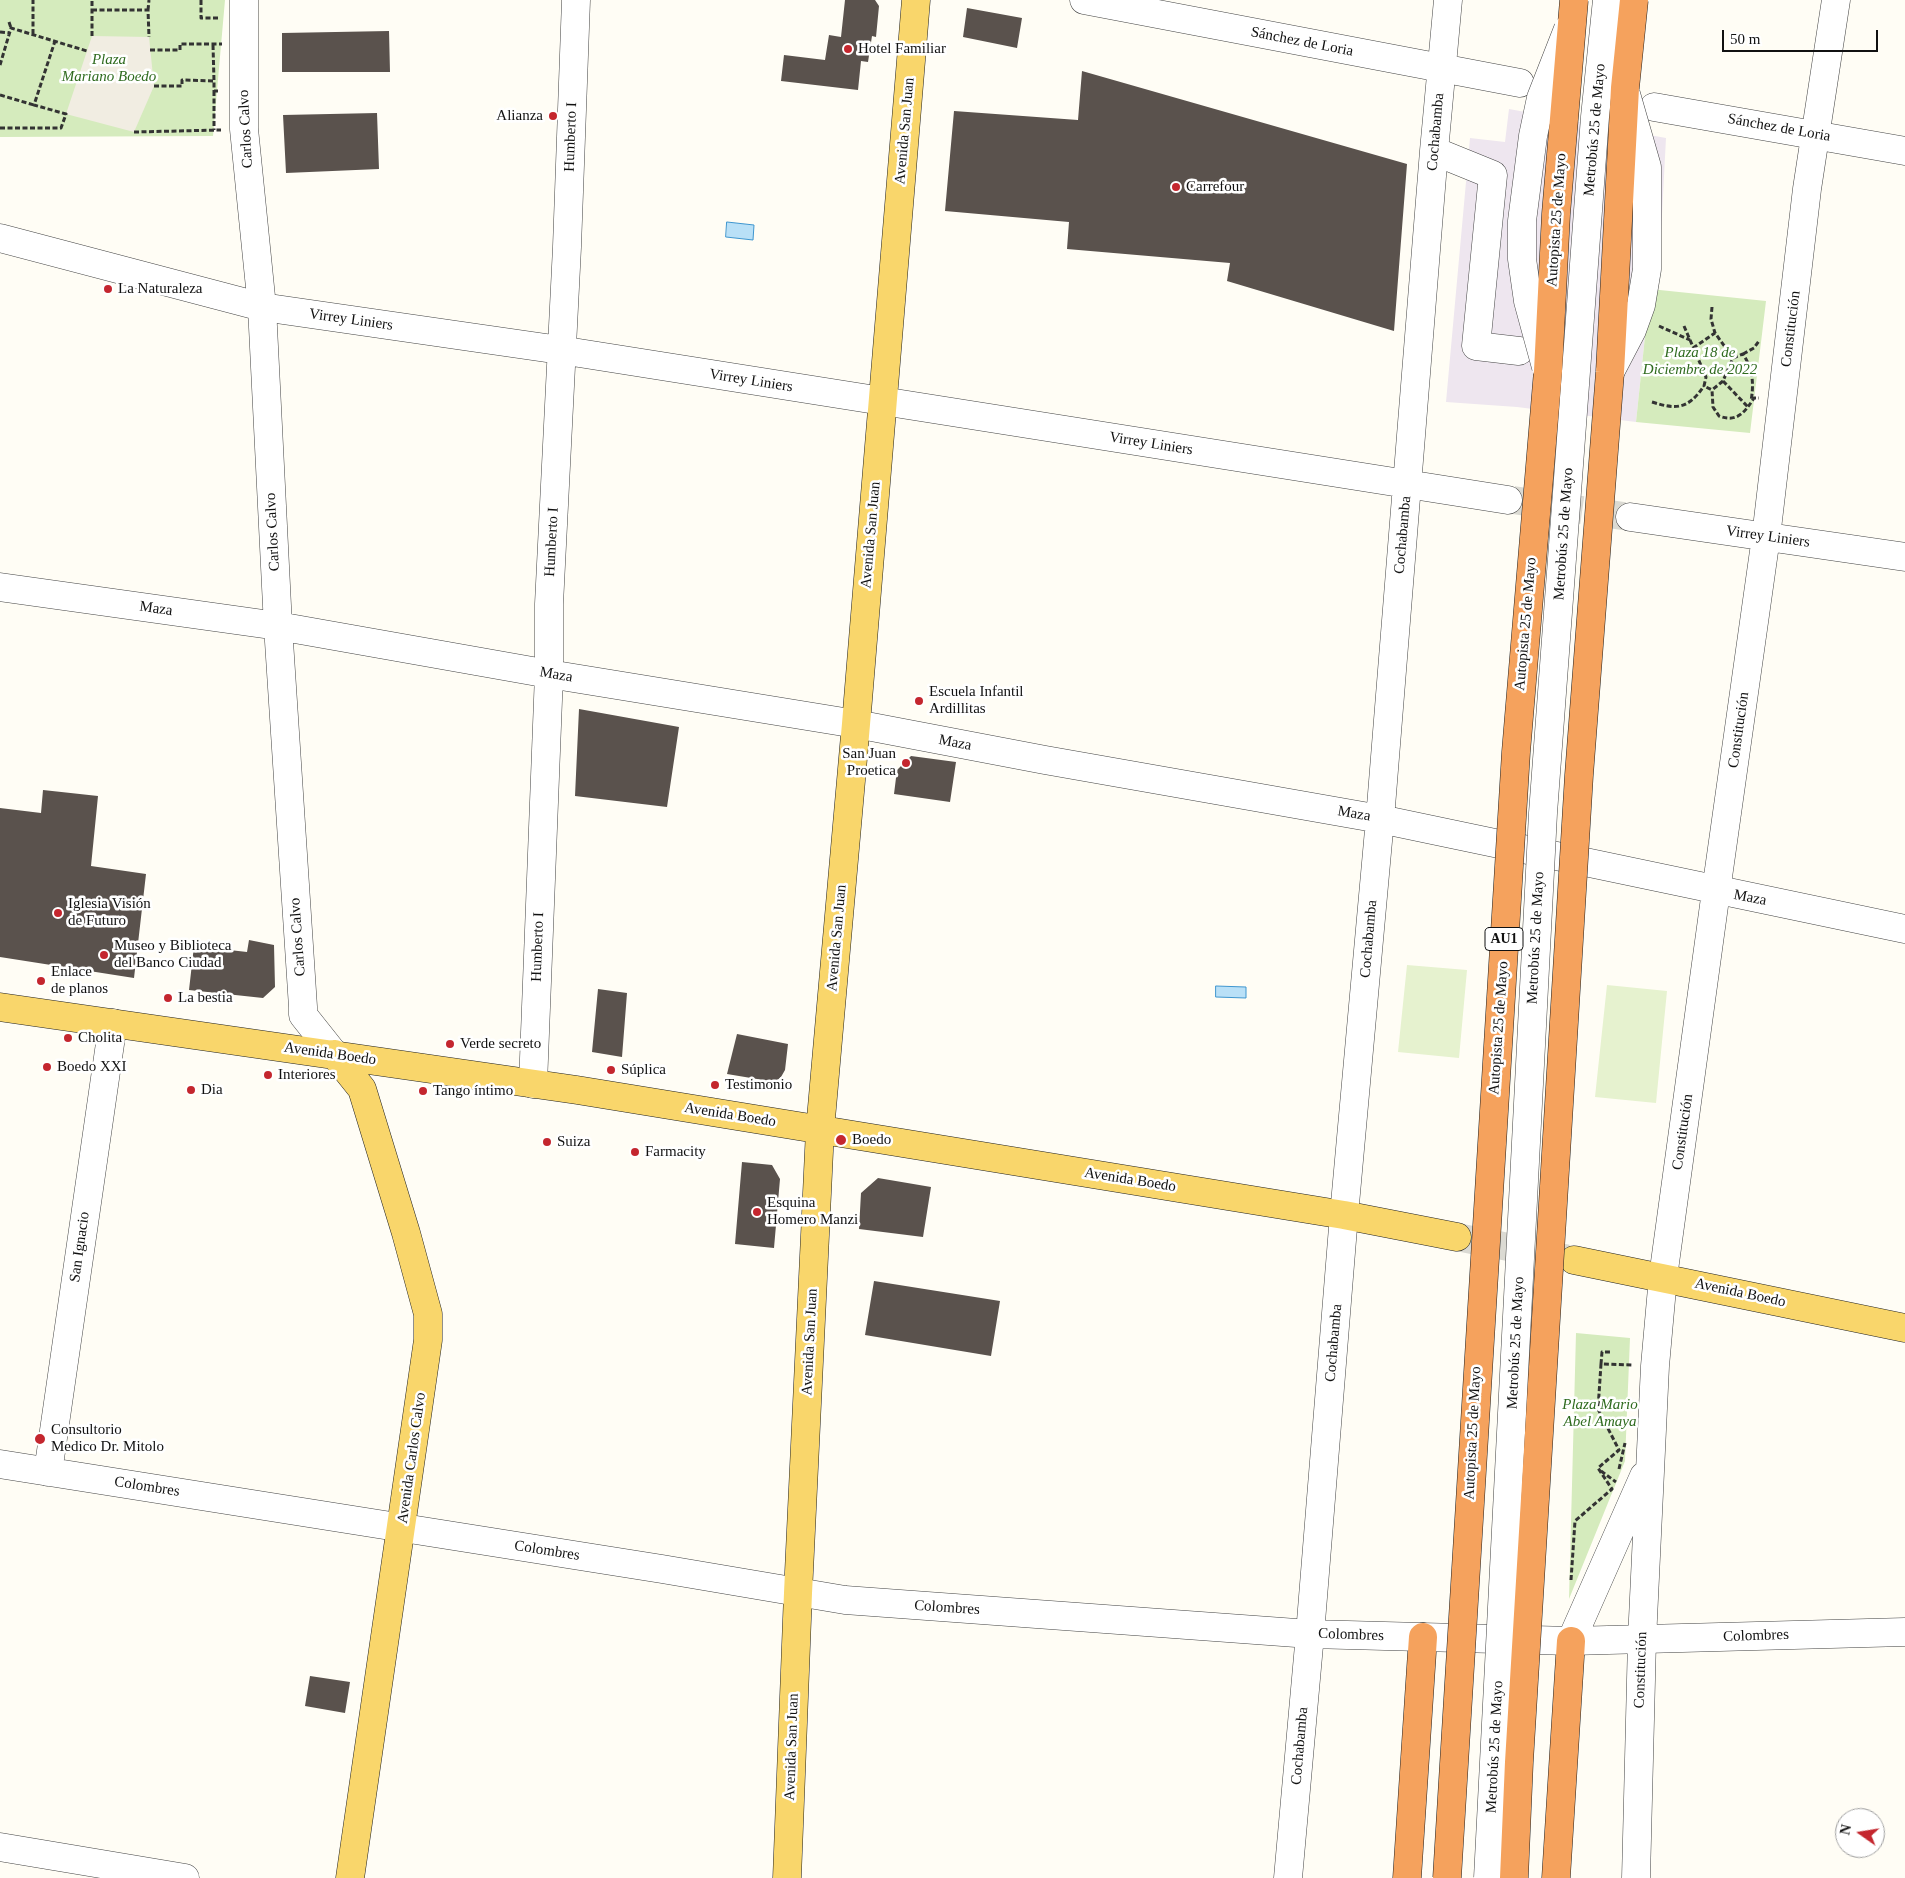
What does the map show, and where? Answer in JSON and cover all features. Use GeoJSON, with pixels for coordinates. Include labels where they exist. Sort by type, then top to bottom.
{"type":"FeatureCollection","features":[{"type":"Feature","properties":{"kind":"highway"},"geometry":{"type":"LineString","coordinates":[[1514,1878],[1519,1762],[1579,775],[1610,372],[1625,88],[1634,0]]}},
{"type":"Feature","properties":{"kind":"highway","name":"Autopista 25 de Mayo"},"geometry":{"type":"LineString","coordinates":[[1447,1878],[1516,752],[1548,371],[1556,214],[1574,8]]}},
{"type":"Feature","properties":{"kind":"highway"},"geometry":{"type":"LineString","coordinates":[[1407,1878],[1424,1638]]}},
{"type":"Feature","properties":{"kind":"highway"},"geometry":{"type":"LineString","coordinates":[[1556,1878],[1570,1641]]}},
{"type":"Feature","properties":{"kind":"main road","name":"Avenida San Juan"},"geometry":{"type":"LineString","coordinates":[[787,1878],[798,1593],[820,1130],[856,724],[916,0]]}},
{"type":"Feature","properties":{"kind":"main road","name":"Avenida Boedo"},"geometry":{"type":"LineString","coordinates":[[0,1007],[533,1084],[1344,1215],[1458,1237]]}},
{"type":"Feature","properties":{"kind":"main road","name":"Avenida Carlos Calvo"},"geometry":{"type":"LineString","coordinates":[[334,1054],[362,1089],[406,1233],[428,1314],[428,1340],[350,1878]]}},
{"type":"Feature","properties":{"kind":"main road","name":"Avenida Boedo"},"geometry":{"type":"LineString","coordinates":[[1574,1260],[1905,1328]]}},
{"type":"Feature","properties":{"kind":"street","name":"Humberto I"},"geometry":{"type":"LineString","coordinates":[[533,1084],[549,674],[549,604],[560,350],[567,247],[576,0]]}},
{"type":"Feature","properties":{"kind":"street","name":"Sánchez de Loria"},"geometry":{"type":"LineString","coordinates":[[1084,0],[1520,83]]}},
{"type":"Feature","properties":{"kind":"street","name":"Cochabamba"},"geometry":{"type":"LineString","coordinates":[[1288,1878],[1344,1215],[1380,819],[1406,484],[1448,0]]}},
{"type":"Feature","properties":{"kind":"street","name":"Metrobús 25 de Mayo"},"geometry":{"type":"LineString","coordinates":[[1488,1878],[1543,813],[1595,118],[1607,0]]}},
{"type":"Feature","properties":{"kind":"street","name":"Constitución"},"geometry":{"type":"LineString","coordinates":[[1636,1878],[1642,1640],[1655,1366],[1663,1277],[1766,537],[1815,134],[1836,0]]}},
{"type":"Feature","properties":{"kind":"street","name":"Carlos Calvo"},"geometry":{"type":"LineString","coordinates":[[244,21],[244,130],[262,307],[278,626],[303,1015],[334,1054]]}},
{"type":"Feature","properties":{"kind":"street","name":"Sánchez de Loria"},"geometry":{"type":"LineString","coordinates":[[1654,107],[1905,151]]}},
{"type":"Feature","properties":{"kind":"street"},"geometry":{"type":"LineString","coordinates":[[1434,151],[1494,174],[1476,346],[1519,351]]}},
{"type":"Feature","properties":{"kind":"street","name":"Virrey Liniers"},"geometry":{"type":"LineString","coordinates":[[0,238],[262,307],[560,350],[1508,500]]}},
{"type":"Feature","properties":{"kind":"street","name":"Virrey Liniers"},"geometry":{"type":"LineString","coordinates":[[1630,517],[1905,558]]}},
{"type":"Feature","properties":{"kind":"street","name":"Maza"},"geometry":{"type":"LineString","coordinates":[[0,587],[278,626],[549,674],[856,724],[1045,760],[1380,819],[1716,891],[1905,929]]}},
{"type":"Feature","properties":{"kind":"street","name":"San Ignacio"},"geometry":{"type":"LineString","coordinates":[[48,1472],[113,1023]]}},
{"type":"Feature","properties":{"kind":"street","name":"Constitución"},"geometry":{"type":"LineString","coordinates":[[1570,1641],[1651,1462]]}},
{"type":"Feature","properties":{"kind":"street","name":"Colombres"},"geometry":{"type":"LineString","coordinates":[[0,1464],[662,1569],[845,1600],[1310,1634],[1424,1638],[1570,1641],[1905,1632]]}},
{"type":"Feature","properties":{"kind":"street"},"geometry":{"type":"LineString","coordinates":[[0,1847],[185,1878]]}},
{"type":"Feature","properties":{"kind":"path"},"geometry":{"type":"LineString","coordinates":[[33,0],[33,34]]}},
{"type":"Feature","properties":{"kind":"path"},"geometry":{"type":"LineString","coordinates":[[92,0],[92,36]]}},
{"type":"Feature","properties":{"kind":"path"},"geometry":{"type":"LineString","coordinates":[[149,0],[149,37]]}},
{"type":"Feature","properties":{"kind":"path"},"geometry":{"type":"LineString","coordinates":[[201,0],[201,18],[244,21]]}},
{"type":"Feature","properties":{"kind":"path"},"geometry":{"type":"LineString","coordinates":[[92,10],[148,10]]}},
{"type":"Feature","properties":{"kind":"path"},"geometry":{"type":"LineString","coordinates":[[150,50],[180,50],[180,44],[213,44],[244,21]]}},
{"type":"Feature","properties":{"kind":"path"},"geometry":{"type":"LineString","coordinates":[[0,64],[10,33],[9,22]]}},
{"type":"Feature","properties":{"kind":"path"},"geometry":{"type":"LineString","coordinates":[[11,28],[87,51]]}},
{"type":"Feature","properties":{"kind":"path"},"geometry":{"type":"LineString","coordinates":[[0,32],[10,33]]}},
{"type":"Feature","properties":{"kind":"path"},"geometry":{"type":"LineString","coordinates":[[34,104],[55,41]]}},
{"type":"Feature","properties":{"kind":"path"},"geometry":{"type":"LineString","coordinates":[[213,44],[214,130]]}},
{"type":"Feature","properties":{"kind":"path"},"geometry":{"type":"LineString","coordinates":[[154,86],[182,86],[182,80],[214,81]]}},
{"type":"Feature","properties":{"kind":"path"},"geometry":{"type":"LineString","coordinates":[[214,91],[244,90]]}},
{"type":"Feature","properties":{"kind":"path"},"geometry":{"type":"LineString","coordinates":[[0,95],[66,114],[61,128],[0,128]]}},
{"type":"Feature","properties":{"kind":"path"},"geometry":{"type":"LineString","coordinates":[[134,132],[244,130]]}},
{"type":"Feature","properties":{"kind":"path"},"geometry":{"type":"LineString","coordinates":[[1712,307],[1711,319],[1715,333],[1733,358]]}},
{"type":"Feature","properties":{"kind":"path"},"geometry":{"type":"LineString","coordinates":[[1656,324],[1690,340]]}},
{"type":"Feature","properties":{"kind":"path"},"geometry":{"type":"LineString","coordinates":[[1652,402],[1674,407],[1684,406],[1694,400],[1704,386],[1706,377],[1684,326]]}},
{"type":"Feature","properties":{"kind":"path"},"geometry":{"type":"LineString","coordinates":[[1693,348],[1715,333]]}},
{"type":"Feature","properties":{"kind":"path"},"geometry":{"type":"LineString","coordinates":[[1712,390],[1723,380],[1733,358],[1754,348],[1759,341]]}},
{"type":"Feature","properties":{"kind":"path"},"geometry":{"type":"LineString","coordinates":[[1743,354],[1753,380],[1749,406]]}},
{"type":"Feature","properties":{"kind":"path"},"geometry":{"type":"LineString","coordinates":[[1723,380],[1749,406]]}},
{"type":"Feature","properties":{"kind":"path"},"geometry":{"type":"LineString","coordinates":[[1704,386],[1712,390]]}},
{"type":"Feature","properties":{"kind":"path"},"geometry":{"type":"LineString","coordinates":[[1712,390],[1713,406],[1719,416],[1731,419],[1738,417],[1754,398],[1782,401]]}},
{"type":"Feature","properties":{"kind":"path"},"geometry":{"type":"LineString","coordinates":[[1598,1468],[1619,1450],[1598,1409],[1602,1352],[1610,1352]]}},
{"type":"Feature","properties":{"kind":"path"},"geometry":{"type":"LineString","coordinates":[[1602,1364],[1628,1365]]}},
{"type":"Feature","properties":{"kind":"path"},"geometry":{"type":"LineString","coordinates":[[1598,1468],[1616,1482],[1627,1438]]}},
{"type":"Feature","properties":{"kind":"path"},"geometry":{"type":"LineString","coordinates":[[1570,1589],[1576,1521],[1612,1489],[1598,1468]]}},
{"type":"Feature","properties":{"kind":"shaded area"},"geometry":{"type":"Polygon","coordinates":[[[92,36],[149,37],[154,86],[134,132],[66,114],[92,36]]]}},
{"type":"Feature","properties":{"kind":"shaded area"},"geometry":{"type":"Polygon","coordinates":[[[1509,109],[1666,138],[1658,290],[1650,289],[1636,422],[1517,407],[1446,402],[1470,138],[1505,142],[1509,109]]]}},
{"type":"Feature","properties":{"kind":"green space","name":"Plaza Mariano Boedo"},"geometry":{"type":"Polygon","coordinates":[[[0,0],[225,0],[213,136],[0,137],[0,0]]]}},
{"type":"Feature","properties":{"kind":"green space","name":"Plaza 18 de Diciembre de 2022"},"geometry":{"type":"Polygon","coordinates":[[[1650,289],[1766,301],[1750,433],[1636,422],[1650,289]]]}},
{"type":"Feature","properties":{"kind":"green space"},"geometry":{"type":"Polygon","coordinates":[[[1407,965],[1467,970],[1459,1058],[1398,1052],[1407,965]]]}},
{"type":"Feature","properties":{"kind":"green space"},"geometry":{"type":"Polygon","coordinates":[[[1607,985],[1667,991],[1656,1103],[1595,1097],[1607,985]]]}},
{"type":"Feature","properties":{"kind":"green space","name":"Plaza Mario Abel Amaya"},"geometry":{"type":"Polygon","coordinates":[[[1576,1333],[1630,1338],[1625,1461],[1569,1599],[1576,1333]]]}},
{"type":"Feature","properties":{"kind":"water"},"geometry":{"type":"Polygon","coordinates":[[[727,222],[754,225],[753,240],[726,237],[727,222]]]}},
{"type":"Feature","properties":{"kind":"water"},"geometry":{"type":"Polygon","coordinates":[[[1216,986],[1246,987],[1246,998],[1216,997],[1216,986]]]}},
{"type":"Feature","properties":{"kind":"building"},"geometry":{"type":"Polygon","coordinates":[[[845,0],[875,0],[879,6],[876,37],[872,36],[868,62],[861,61],[858,90],[781,81],[784,55],[825,60],[829,35],[841,37],[845,0]]]}},
{"type":"Feature","properties":{"kind":"building"},"geometry":{"type":"Polygon","coordinates":[[[967,8],[1022,18],[1017,48],[963,37],[967,8]]]}},
{"type":"Feature","properties":{"kind":"building"},"geometry":{"type":"Polygon","coordinates":[[[389,31],[390,72],[282,72],[282,33],[389,31]]]}},
{"type":"Feature","properties":{"kind":"building","name":"Carrefour"},"geometry":{"type":"Polygon","coordinates":[[[1082,71],[1407,164],[1394,331],[1227,281],[1230,263],[1067,249],[1069,222],[945,211],[954,111],[1078,120],[1082,71]]]}},
{"type":"Feature","properties":{"kind":"building"},"geometry":{"type":"Polygon","coordinates":[[[377,113],[379,169],[286,173],[283,115],[377,113]]]}},
{"type":"Feature","properties":{"kind":"building"},"geometry":{"type":"Polygon","coordinates":[[[579,709],[679,727],[667,807],[575,796],[579,709]]]}},
{"type":"Feature","properties":{"kind":"building"},"geometry":{"type":"Polygon","coordinates":[[[911,756],[956,762],[950,802],[894,794],[897,770],[911,756]]]}},
{"type":"Feature","properties":{"kind":"building"},"geometry":{"type":"Polygon","coordinates":[[[43,790],[98,796],[91,866],[146,874],[134,978],[0,957],[0,808],[41,813],[43,790]]]}},
{"type":"Feature","properties":{"kind":"building"},"geometry":{"type":"Polygon","coordinates":[[[249,940],[274,945],[275,987],[263,998],[189,990],[194,946],[247,952],[249,940]]]}},
{"type":"Feature","properties":{"kind":"building"},"geometry":{"type":"Polygon","coordinates":[[[598,989],[627,993],[622,1057],[592,1052],[598,989]]]}},
{"type":"Feature","properties":{"kind":"building"},"geometry":{"type":"Polygon","coordinates":[[[737,1034],[788,1044],[785,1070],[781,1077],[775,1082],[727,1074],[737,1034]]]}},
{"type":"Feature","properties":{"kind":"building","name":"Esquina Homero Manzi"},"geometry":{"type":"Polygon","coordinates":[[[742,1162],[772,1165],[780,1179],[774,1248],[735,1244],[742,1162]]]}},
{"type":"Feature","properties":{"kind":"building"},"geometry":{"type":"Polygon","coordinates":[[[878,1178],[931,1187],[923,1237],[859,1229],[861,1193],[878,1178]]]}},
{"type":"Feature","properties":{"kind":"building"},"geometry":{"type":"Polygon","coordinates":[[[874,1281],[1000,1301],[991,1356],[865,1335],[874,1281]]]}},
{"type":"Feature","properties":{"kind":"building"},"geometry":{"type":"Polygon","coordinates":[[[310,1676],[350,1682],[345,1713],[305,1706],[310,1676]]]}},
{"type":"Feature","properties":{"kind":"tunnel"},"geometry":{"type":"LineString","coordinates":[[1513,500],[1630,517]]}},
{"type":"Feature","properties":{"kind":"tunnel"},"geometry":{"type":"LineString","coordinates":[[1457,1237],[1574,1260]]}},
{"type":"Feature","properties":{"kind":"place","name":"Hotel Familiar"},"geometry":{"type":"Point","coordinates":[848,49]}},
{"type":"Feature","properties":{"kind":"place","name":"Alianza"},"geometry":{"type":"Point","coordinates":[553,116]}},
{"type":"Feature","properties":{"kind":"place","name":"Carrefour"},"geometry":{"type":"Point","coordinates":[1176,187]}},
{"type":"Feature","properties":{"kind":"place","name":"La Naturaleza"},"geometry":{"type":"Point","coordinates":[108,289]}},
{"type":"Feature","properties":{"kind":"place","name":"Escuela Infantil Ardillitas"},"geometry":{"type":"Point","coordinates":[919,701]}},
{"type":"Feature","properties":{"kind":"place","name":"San Juan Proetica"},"geometry":{"type":"Point","coordinates":[906,763]}},
{"type":"Feature","properties":{"kind":"place","name":"Iglesia Visión de Futuro"},"geometry":{"type":"Point","coordinates":[58,913]}},
{"type":"Feature","properties":{"kind":"place","name":"Museo y Biblioteca del Banco Ciudad"},"geometry":{"type":"Point","coordinates":[104,955]}},
{"type":"Feature","properties":{"kind":"place","name":"Enlace de planos"},"geometry":{"type":"Point","coordinates":[41,981]}},
{"type":"Feature","properties":{"kind":"place","name":"La bestia"},"geometry":{"type":"Point","coordinates":[168,998]}},
{"type":"Feature","properties":{"kind":"place","name":"Cholita"},"geometry":{"type":"Point","coordinates":[68,1038]}},
{"type":"Feature","properties":{"kind":"place","name":"Verde secreto"},"geometry":{"type":"Point","coordinates":[450,1044]}},
{"type":"Feature","properties":{"kind":"place","name":"Boedo XXI"},"geometry":{"type":"Point","coordinates":[47,1067]}},
{"type":"Feature","properties":{"kind":"place","name":"Súplica"},"geometry":{"type":"Point","coordinates":[611,1070]}},
{"type":"Feature","properties":{"kind":"place","name":"Interiores"},"geometry":{"type":"Point","coordinates":[268,1075]}},
{"type":"Feature","properties":{"kind":"place","name":"Testimonio"},"geometry":{"type":"Point","coordinates":[715,1085]}},
{"type":"Feature","properties":{"kind":"place","name":"Dia"},"geometry":{"type":"Point","coordinates":[191,1090]}},
{"type":"Feature","properties":{"kind":"place","name":"Tango íntimo"},"geometry":{"type":"Point","coordinates":[423,1091]}},
{"type":"Feature","properties":{"kind":"place","name":"Boedo"},"geometry":{"type":"Point","coordinates":[841,1140]}},
{"type":"Feature","properties":{"kind":"place","name":"Suiza"},"geometry":{"type":"Point","coordinates":[547,1142]}},
{"type":"Feature","properties":{"kind":"place","name":"Farmacity"},"geometry":{"type":"Point","coordinates":[635,1152]}},
{"type":"Feature","properties":{"kind":"place","name":"Esquina Homero Manzi"},"geometry":{"type":"Point","coordinates":[757,1212]}},
{"type":"Feature","properties":{"kind":"place","name":"Consultorio Medico Dr. Mitolo"},"geometry":{"type":"Point","coordinates":[40,1439]}}]}
